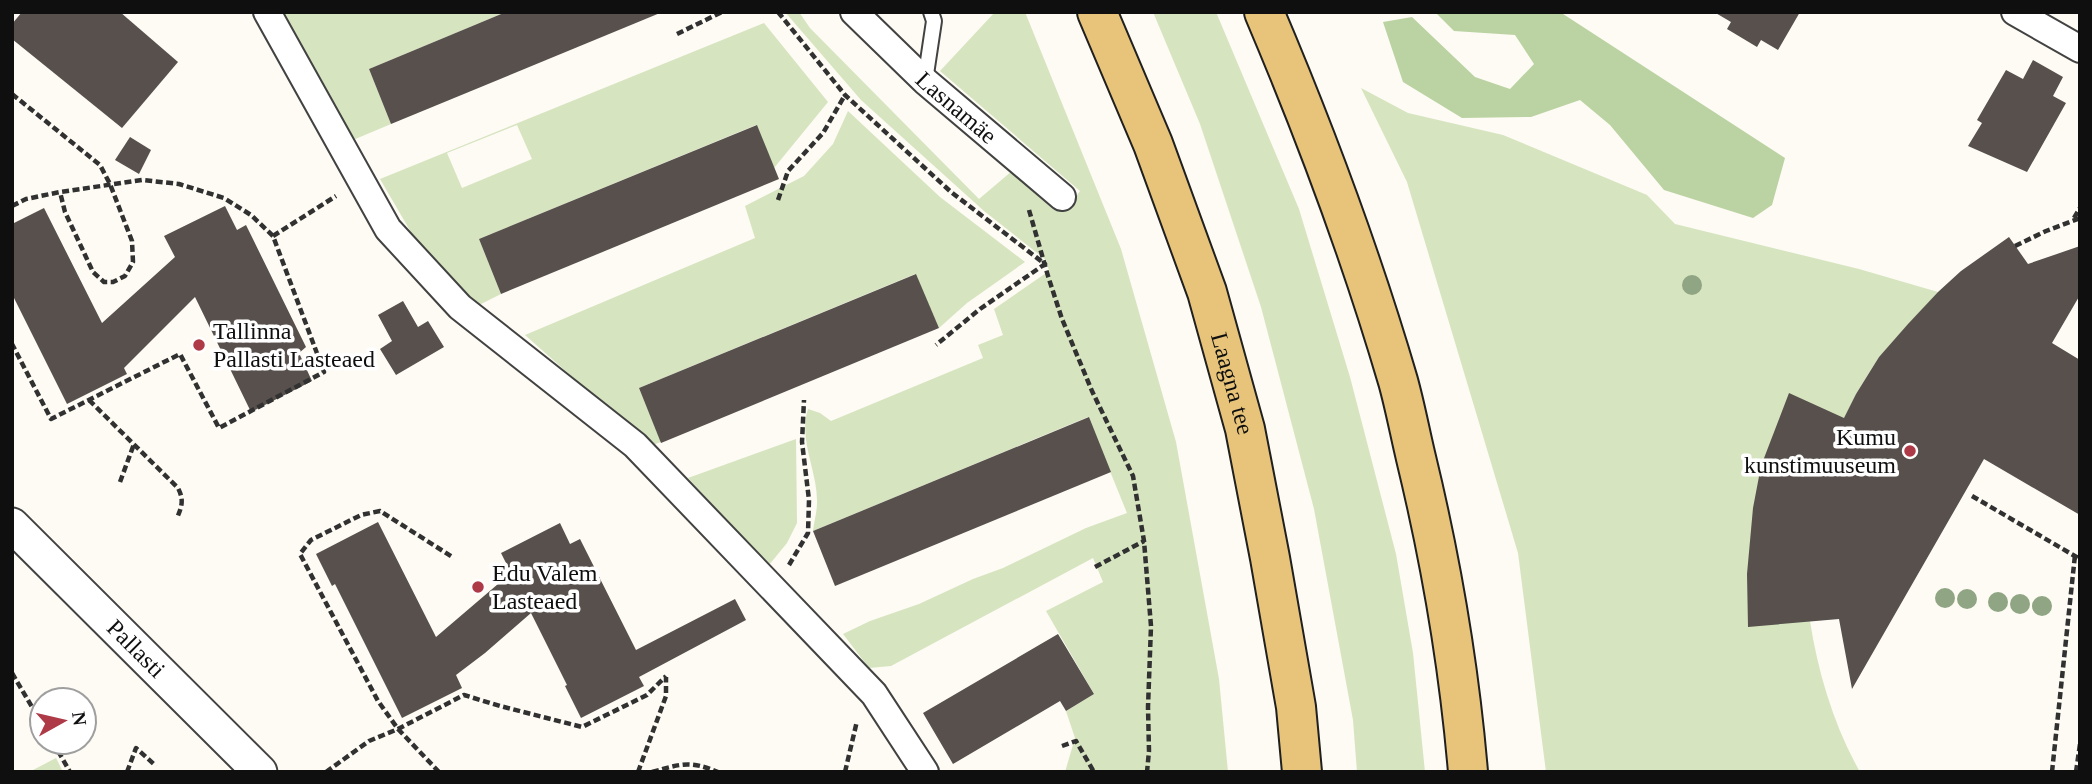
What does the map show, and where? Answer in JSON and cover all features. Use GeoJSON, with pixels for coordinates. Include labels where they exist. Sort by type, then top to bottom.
{"type":"FeatureCollection","features":[{"type":"Feature","properties":{"kind":"main road","name":"Laagna tee"},"geometry":{"type":"LineString","coordinates":[[1097,12],[1153,144],[1207,292],[1245,429],[1296,707],[1302,772]]}},
{"type":"Feature","properties":{"kind":"main road"},"geometry":{"type":"LineString","coordinates":[[1264,12],[1303,105],[1340,205],[1398,382],[1433,530],[1462,707],[1468,772]]}},
{"type":"Feature","properties":{"kind":"street"},"geometry":{"type":"LineString","coordinates":[[267,12],[387,229],[460,307],[635,444],[874,694],[925,772]]}},
{"type":"Feature","properties":{"kind":"street","name":"Lasnamäe"},"geometry":{"type":"LineString","coordinates":[[853,12],[925,81],[1062,197]]}},
{"type":"Feature","properties":{"kind":"street"},"geometry":{"type":"LineString","coordinates":[[2015,12],[2080,49]]}},
{"type":"Feature","properties":{"kind":"street","name":"Pallasti"},"geometry":{"type":"LineString","coordinates":[[12,526],[260,772]]}},
{"type":"Feature","properties":{"kind":"lane"},"geometry":{"type":"LineString","coordinates":[[925,81],[934,21],[931,12]]}},
{"type":"Feature","properties":{"kind":"path"},"geometry":{"type":"LineString","coordinates":[[677,34],[722,12]]}},
{"type":"Feature","properties":{"kind":"path"},"geometry":{"type":"LineString","coordinates":[[778,12],[845,95],[951,192],[1045,264]]}},
{"type":"Feature","properties":{"kind":"path"},"geometry":{"type":"LineString","coordinates":[[12,94],[100,165],[132,241],[133,262],[125,276],[113,282],[104,282],[93,272],[65,212],[60,192]]}},
{"type":"Feature","properties":{"kind":"path"},"geometry":{"type":"LineString","coordinates":[[778,200],[788,171],[823,133],[845,95]]}},
{"type":"Feature","properties":{"kind":"path"},"geometry":{"type":"LineString","coordinates":[[1014,157],[1062,318],[1092,391],[1133,476],[1144,541],[1151,626],[1147,772]]}},
{"type":"Feature","properties":{"kind":"path"},"geometry":{"type":"LineString","coordinates":[[273,236],[329,202],[358,177]]}},
{"type":"Feature","properties":{"kind":"path"},"geometry":{"type":"LineString","coordinates":[[12,206],[26,199],[60,192],[142,180],[179,184],[224,198],[251,215],[273,236],[324,372],[219,428],[180,354],[51,419],[12,344]]}},
{"type":"Feature","properties":{"kind":"path"},"geometry":{"type":"LineString","coordinates":[[2015,246],[2077,218],[2080,208]]}},
{"type":"Feature","properties":{"kind":"path"},"geometry":{"type":"LineString","coordinates":[[936,345],[980,309],[1045,264]]}},
{"type":"Feature","properties":{"kind":"path"},"geometry":{"type":"LineString","coordinates":[[89,400],[178,488],[183,496],[177,518]]}},
{"type":"Feature","properties":{"kind":"path"},"geometry":{"type":"LineString","coordinates":[[768,584],[788,565],[808,533],[809,500],[802,442],[804,400]]}},
{"type":"Feature","properties":{"kind":"path"},"geometry":{"type":"LineString","coordinates":[[120,482],[134,444]]}},
{"type":"Feature","properties":{"kind":"path"},"geometry":{"type":"LineString","coordinates":[[1972,496],[2077,557],[2052,772]]}},
{"type":"Feature","properties":{"kind":"path"},"geometry":{"type":"LineString","coordinates":[[439,772],[398,729],[378,701],[300,554],[311,540],[361,515],[380,511],[454,558]]}},
{"type":"Feature","properties":{"kind":"path"},"geometry":{"type":"LineString","coordinates":[[1095,567],[1144,541]]}},
{"type":"Feature","properties":{"kind":"path"},"geometry":{"type":"LineString","coordinates":[[12,673],[28,700]]}},
{"type":"Feature","properties":{"kind":"path"},"geometry":{"type":"LineString","coordinates":[[326,772],[369,741],[464,695],[582,727],[647,695],[666,676],[666,696],[638,772]]}},
{"type":"Feature","properties":{"kind":"path"},"geometry":{"type":"LineString","coordinates":[[845,772],[857,720],[874,694]]}},
{"type":"Feature","properties":{"kind":"path"},"geometry":{"type":"LineString","coordinates":[[1062,746],[1076,741],[1094,772]]}},
{"type":"Feature","properties":{"kind":"path"},"geometry":{"type":"LineString","coordinates":[[2076,772],[2080,744]]}},
{"type":"Feature","properties":{"kind":"path"},"geometry":{"type":"LineString","coordinates":[[127,772],[136,748],[156,766]]}},
{"type":"Feature","properties":{"kind":"path"},"geometry":{"type":"LineString","coordinates":[[60,756],[70,772]]}},
{"type":"Feature","properties":{"kind":"path"},"geometry":{"type":"LineString","coordinates":[[652,772],[678,764],[701,765],[718,772]]}},
{"type":"Feature","properties":{"kind":"green space"},"geometry":{"type":"Polygon","coordinates":[[[279,12],[506,12],[369,69],[391,124],[353,140],[279,12]]]}},
{"type":"Feature","properties":{"kind":"green space"},"geometry":{"type":"Polygon","coordinates":[[[785,12],[799,12],[810,28],[979,199],[1012,171],[1066,211],[1080,191],[940,71],[995,12],[1025,12],[1121,249],[1176,442],[1219,679],[1228,772],[1065,772],[1075,738],[1066,711],[1094,694],[1046,611],[1103,582],[1093,558],[891,666],[869,668],[843,634],[1003,568],[1086,528],[1127,513],[1088,417],[813,531],[817,503],[805,432],[808,409],[831,421],[983,358],[978,345],[1003,335],[994,309],[1049,271],[1046,260],[984,211],[861,100],[785,12]]]}},
{"type":"Feature","properties":{"kind":"green space"},"geometry":{"type":"Polygon","coordinates":[[[1153,12],[1216,12],[1299,209],[1350,377],[1396,554],[1413,653],[1425,772],[1357,772],[1353,720],[1314,509],[1261,307],[1200,124],[1153,12]]]}},
{"type":"Feature","properties":{"kind":"green space"},"geometry":{"type":"Polygon","coordinates":[[[1435,12],[1560,12],[1785,158],[1772,205],[1753,218],[1664,190],[1610,125],[1580,100],[1531,117],[1462,118],[1403,82],[1383,22],[1412,17],[1475,77],[1510,89],[1534,64],[1515,35],[1454,31],[1435,12]]]}},
{"type":"Feature","properties":{"kind":"green space"},"geometry":{"type":"Polygon","coordinates":[[[764,23],[828,102],[774,168],[756,125],[479,239],[501,294],[477,306],[415,239],[380,179],[764,23]],[[517,125],[447,153],[462,188],[532,159],[517,125]]]}},
{"type":"Feature","properties":{"kind":"green space"},"geometry":{"type":"Polygon","coordinates":[[[1361,88],[1408,113],[1503,135],[1647,195],[1675,224],[1859,269],[1938,292],[1879,357],[1856,394],[1837,434],[1810,621],[1828,699],[1860,772],[1546,772],[1518,553],[1407,182],[1361,88]]]}},
{"type":"Feature","properties":{"kind":"green space"},"geometry":{"type":"Polygon","coordinates":[[[848,111],[940,197],[1025,262],[967,303],[939,328],[915,274],[639,388],[661,442],[650,446],[525,335],[755,238],[745,206],[804,176],[833,144],[848,111]]]}},
{"type":"Feature","properties":{"kind":"green space"},"geometry":{"type":"Polygon","coordinates":[[[796,439],[797,523],[787,543],[769,565],[688,478],[796,439]]]}},
{"type":"Feature","properties":{"kind":"green space"},"geometry":{"type":"Polygon","coordinates":[[[56,758],[63,772],[34,772],[33,770],[56,758]]]}},
{"type":"Feature","properties":{"kind":"building"},"geometry":{"type":"Polygon","coordinates":[[[22,12],[120,12],[178,62],[122,128],[12,39],[12,24],[22,12]]]}},
{"type":"Feature","properties":{"kind":"building"},"geometry":{"type":"Polygon","coordinates":[[[506,12],[660,13],[391,124],[369,69],[506,12]]]}},
{"type":"Feature","properties":{"kind":"building"},"geometry":{"type":"Polygon","coordinates":[[[1714,12],[1800,12],[1778,50],[1761,40],[1757,47],[1727,29],[1731,22],[1714,12]]]}},
{"type":"Feature","properties":{"kind":"building"},"geometry":{"type":"Polygon","coordinates":[[[2033,60],[2063,77],[2053,96],[2066,103],[2027,172],[1968,146],[1982,123],[1977,120],[2006,70],[2023,79],[2033,60]]]}},
{"type":"Feature","properties":{"kind":"building"},"geometry":{"type":"Polygon","coordinates":[[[757,125],[779,179],[501,294],[479,239],[757,125]]]}},
{"type":"Feature","properties":{"kind":"building"},"geometry":{"type":"Polygon","coordinates":[[[130,137],[151,150],[139,174],[115,160],[130,137]]]}},
{"type":"Feature","properties":{"kind":"building"},"geometry":{"type":"Polygon","coordinates":[[[225,206],[237,230],[246,225],[306,347],[299,353],[312,381],[251,412],[195,297],[124,368],[127,374],[67,404],[12,294],[12,224],[44,208],[102,323],[175,257],[164,236],[225,206]]]}},
{"type":"Feature","properties":{"kind":"building","name":"Kumu kunstimuuseum"},"geometry":{"type":"Polygon","coordinates":[[[2009,237],[2028,264],[2080,246],[2080,295],[2052,343],[2080,360],[2080,515],[1984,459],[1852,689],[1839,619],[1748,627],[1747,574],[1753,508],[1761,466],[1789,393],[1844,418],[1879,357],[1908,324],[1961,271],[2009,237]]]}},
{"type":"Feature","properties":{"kind":"building"},"geometry":{"type":"Polygon","coordinates":[[[916,274],[939,328],[661,443],[639,388],[916,274]]]}},
{"type":"Feature","properties":{"kind":"building"},"geometry":{"type":"Polygon","coordinates":[[[403,301],[418,327],[428,321],[444,347],[396,375],[380,349],[392,341],[378,315],[403,301]]]}},
{"type":"Feature","properties":{"kind":"building"},"geometry":{"type":"Polygon","coordinates":[[[1089,417],[1111,472],[835,586],[813,531],[1089,417]]]}},
{"type":"Feature","properties":{"kind":"building"},"geometry":{"type":"Polygon","coordinates":[[[378,522],[436,637],[511,573],[501,553],[560,523],[570,544],[580,539],[636,650],[735,599],[746,620],[639,677],[644,686],[581,718],[531,613],[456,675],[462,688],[402,718],[335,584],[332,586],[316,554],[378,522]]]}},
{"type":"Feature","properties":{"kind":"building"},"geometry":{"type":"Polygon","coordinates":[[[1058,634],[1094,694],[1066,711],[1060,701],[953,764],[923,713],[1058,634]]]}},
{"type":"Feature","properties":{"kind":"place","name":"Tallinna Pallasti Lasteaed"},"geometry":{"type":"Point","coordinates":[199,345]}},
{"type":"Feature","properties":{"kind":"place","name":"Kumu kunstimuuseum"},"geometry":{"type":"Point","coordinates":[1910,451]}},
{"type":"Feature","properties":{"kind":"place","name":"Edu Valem Lasteaed"},"geometry":{"type":"Point","coordinates":[478,587]}}]}
